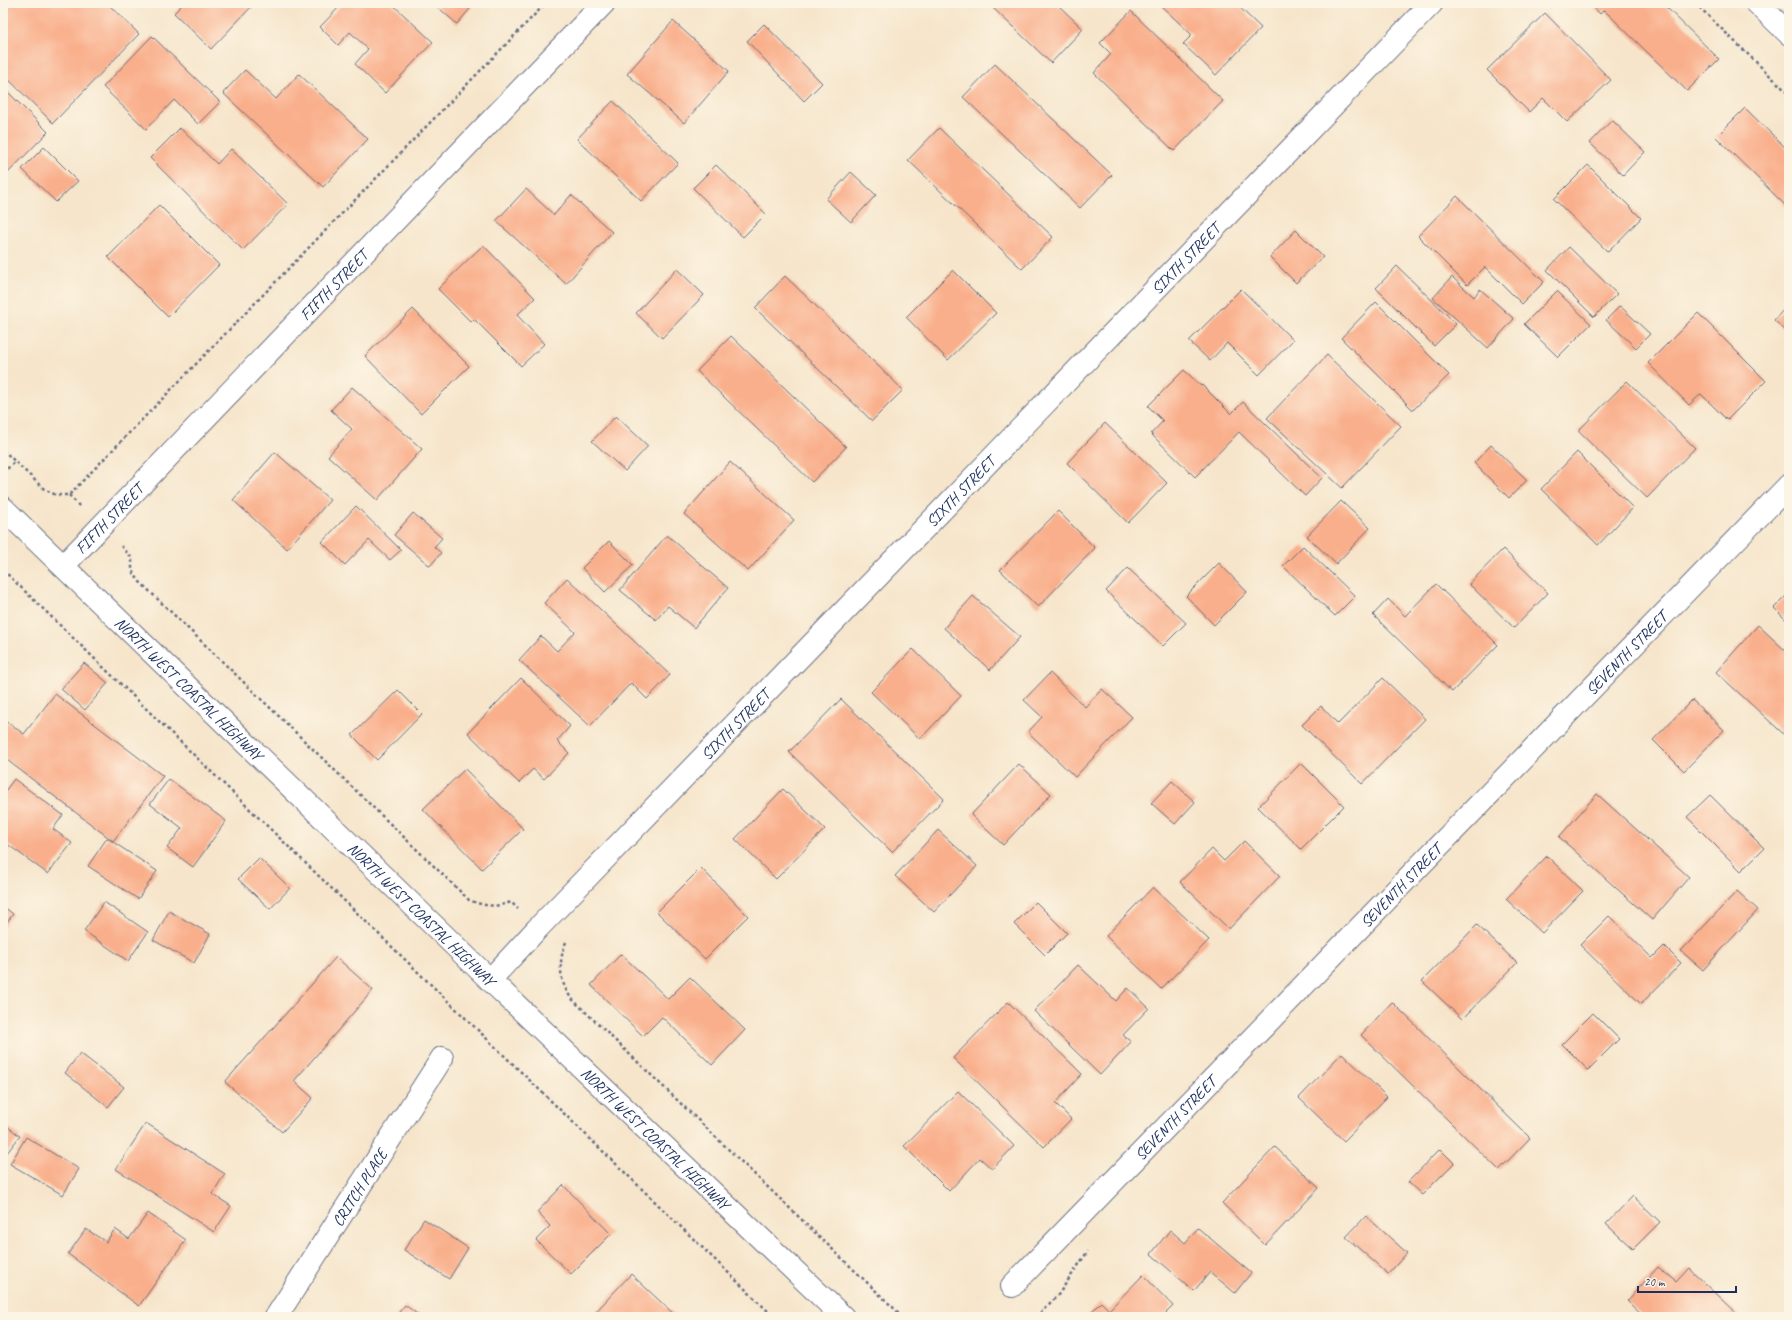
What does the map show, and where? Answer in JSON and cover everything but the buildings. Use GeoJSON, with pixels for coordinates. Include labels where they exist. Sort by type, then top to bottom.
{"type":"FeatureCollection","features":[{"type":"Feature","properties":{"kind":"main road","name":"FIFTH STREET"},"geometry":{"type":"LineString","coordinates":[[62,566],[604,3]]}},
{"type":"Feature","properties":{"kind":"main road","name":"SIXTH STREET"},"geometry":{"type":"LineString","coordinates":[[490,980],[537,929],[1432,3]]}},
{"type":"Feature","properties":{"kind":"main road"},"geometry":{"type":"LineString","coordinates":[[1757,3],[1789,34]]}},
{"type":"Feature","properties":{"kind":"main road","name":"SEVENTH STREET"},"geometry":{"type":"LineString","coordinates":[[1012,1286],[1789,485]]}},
{"type":"Feature","properties":{"kind":"main road","name":"NORTH WEST COASTAL HIGHWAY"},"geometry":{"type":"LineString","coordinates":[[3,508],[490,980],[843,1317]]}},
{"type":"Feature","properties":{"kind":"main road","name":"CRITCH PLACE"},"geometry":{"type":"LineString","coordinates":[[276,1317],[442,1058]]}},
{"type":"Feature","properties":{"kind":"path"},"geometry":{"type":"LineString","coordinates":[[3,450],[44,489],[56,495],[69,495],[546,3]]}},
{"type":"Feature","properties":{"kind":"path"},"geometry":{"type":"LineString","coordinates":[[1695,3],[1789,94]]}},
{"type":"Feature","properties":{"kind":"path"},"geometry":{"type":"LineString","coordinates":[[3,473],[15,461]]}},
{"type":"Feature","properties":{"kind":"path"},"geometry":{"type":"LineString","coordinates":[[132,558],[132,571],[140,582],[469,900],[483,906],[500,906],[511,902]]}},
{"type":"Feature","properties":{"kind":"path"},"geometry":{"type":"LineString","coordinates":[[3,570],[774,1317]]}},
{"type":"Feature","properties":{"kind":"path"},"geometry":{"type":"LineString","coordinates":[[562,953],[560,974],[564,989],[571,998],[903,1317]]}}]}
